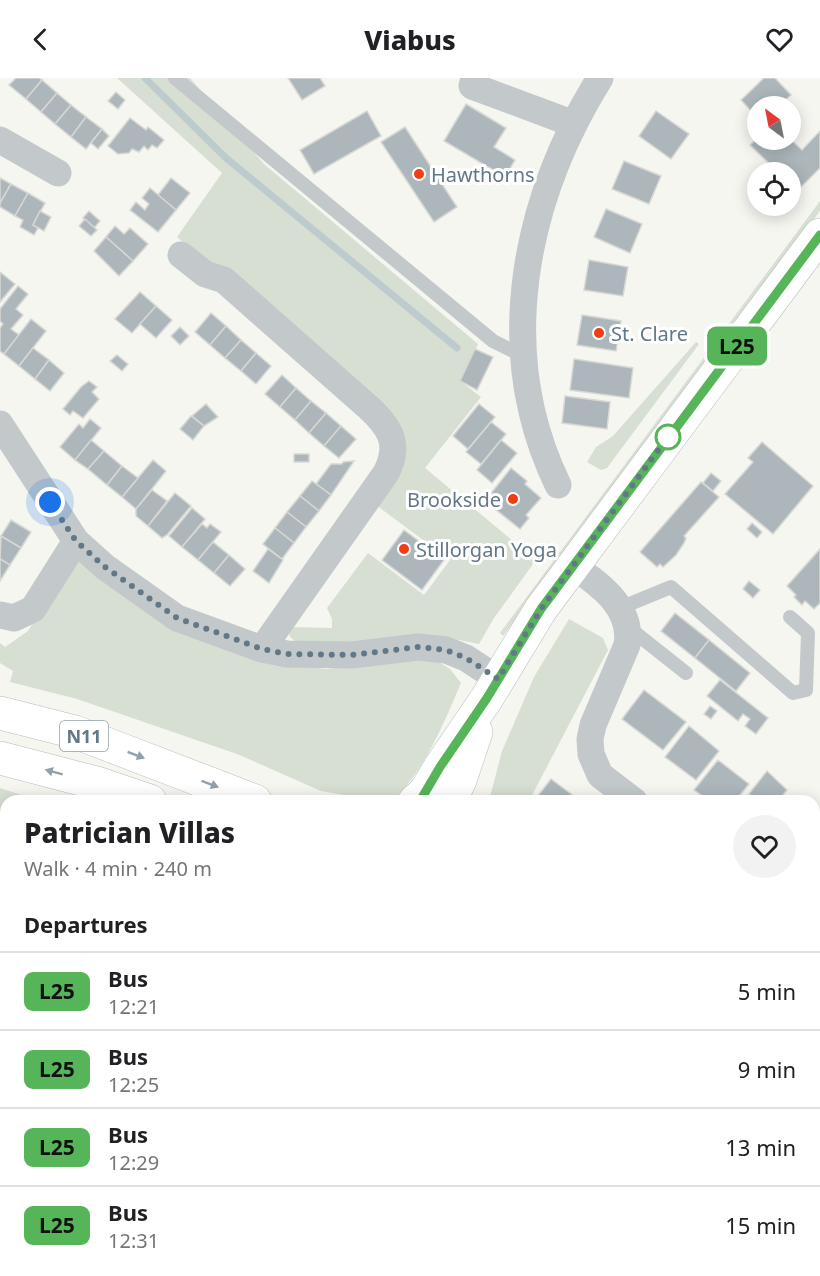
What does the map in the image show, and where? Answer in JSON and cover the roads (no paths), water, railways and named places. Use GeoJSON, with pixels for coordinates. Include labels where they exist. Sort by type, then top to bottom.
{"type":"FeatureCollection","features":[{"type":"Feature","properties":{"kind":"main road"},"geometry":{"type":"LineString","coordinates":[[429,795],[440,767],[492,689],[541,609],[820,235]]}},
{"type":"Feature","properties":{"kind":"main road","name":"N11"},"geometry":{"type":"LineString","coordinates":[[0,713],[75,732],[239,795]]}},
{"type":"Feature","properties":{"kind":"main road","name":"N11"},"geometry":{"type":"LineString","coordinates":[[0,758],[100,784],[132,795]]}},
{"type":"Feature","properties":{"kind":"street"},"geometry":{"type":"LineString","coordinates":[[474,78],[472,86],[574,124]]}},
{"type":"Feature","properties":{"kind":"street"},"geometry":{"type":"LineString","coordinates":[[558,485],[540,443],[530,402],[521,329],[534,236],[548,190],[574,124],[600,78]]}},
{"type":"Feature","properties":{"kind":"street"},"geometry":{"type":"LineString","coordinates":[[0,140],[58,173]]}},
{"type":"Feature","properties":{"kind":"street"},"geometry":{"type":"LineString","coordinates":[[181,255],[205,274],[224,280],[368,406],[389,429],[393,443],[391,463],[386,473],[262,649]]}},
{"type":"Feature","properties":{"kind":"street"},"geometry":{"type":"LineString","coordinates":[[0,424],[76,541],[105,567],[177,618],[262,649],[287,654],[329,656],[418,647],[433,648],[457,654],[492,689]]}},
{"type":"Feature","properties":{"kind":"street"},"geometry":{"type":"LineString","coordinates":[[0,615],[14,618],[33,609],[76,541]]}},
{"type":"Feature","properties":{"kind":"street"},"geometry":{"type":"LineString","coordinates":[[572,565],[598,584],[623,617],[629,636],[593,725],[590,739],[591,754],[600,775],[626,795]]}},
{"type":"Feature","properties":{"kind":"lane"},"geometry":{"type":"LineString","coordinates":[[175,78],[493,341],[523,356]]}},
{"type":"Feature","properties":{"kind":"lane"},"geometry":{"type":"LineString","coordinates":[[686,673],[623,617],[671,587],[687,593],[793,693],[806,690],[808,633],[790,617]]}},
{"type":"Feature","properties":{"kind":"waterway"},"geometry":{"type":"LineString","coordinates":[[145,78],[226,158],[457,348]]}},
{"type":"Feature","properties":{"kind":"place","name":"Hawthorns"},"geometry":{"type":"Point","coordinates":[419,174]}},
{"type":"Feature","properties":{"kind":"place","name":"St. Clare"},"geometry":{"type":"Point","coordinates":[599,333]}},
{"type":"Feature","properties":{"kind":"place","name":"Brookside"},"geometry":{"type":"Point","coordinates":[513,499]}},
{"type":"Feature","properties":{"kind":"place","name":"Stillorgan Yoga"},"geometry":{"type":"Point","coordinates":[404,549]}}]}
